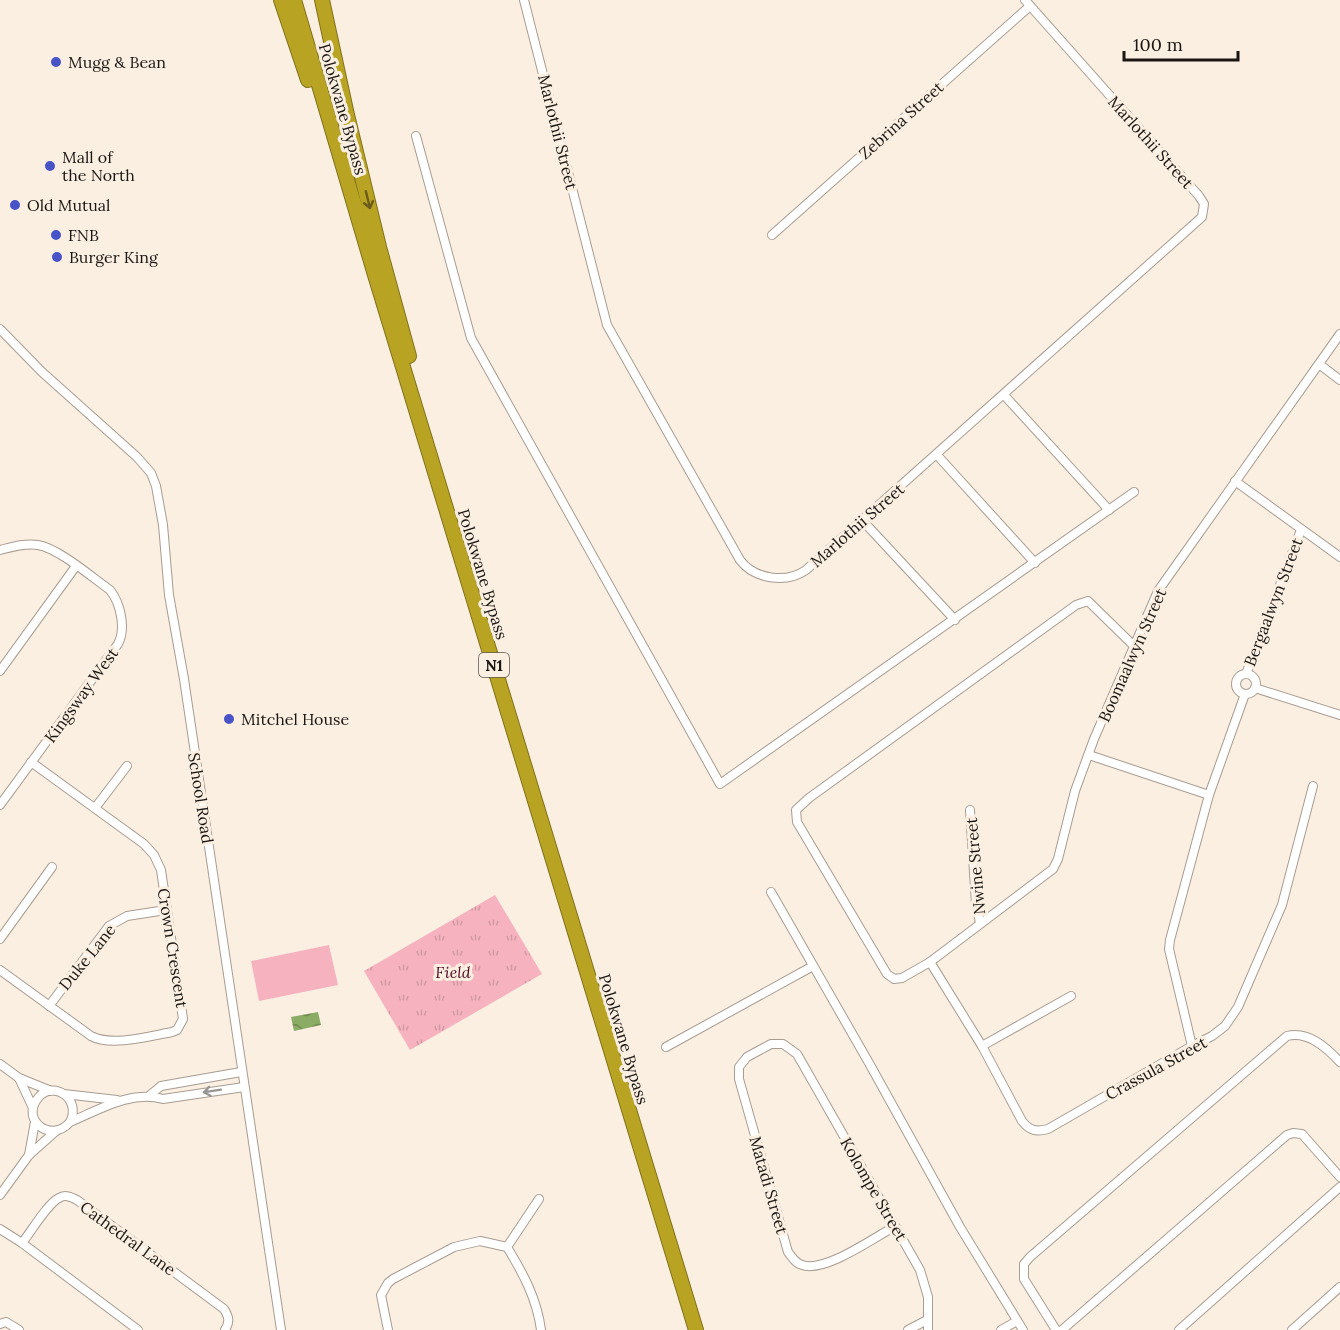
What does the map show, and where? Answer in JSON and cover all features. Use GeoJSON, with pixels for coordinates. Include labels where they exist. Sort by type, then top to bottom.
{"type":"FeatureCollection","features":[{"type":"Feature","properties":{"kind":"highway"},"geometry":{"type":"LineString","coordinates":[[281,0],[375,274]]}},
{"type":"Feature","properties":{"kind":"highway","name":"Polokwane Bypass"},"geometry":{"type":"LineString","coordinates":[[294,0],[696,1330]]}},
{"type":"Feature","properties":{"kind":"highway"},"geometry":{"type":"LineString","coordinates":[[322,0],[379,247],[409,355],[410,365],[407,379]]}},
{"type":"Feature","properties":{"kind":"street","name":"Marlothii Street"},"geometry":{"type":"LineString","coordinates":[[524,0],[607,325],[740,560],[746,568],[759,574],[783,579],[794,577],[806,570],[1200,221],[1204,209],[1199,196],[1027,3]]}},
{"type":"Feature","properties":{"kind":"street","name":"Zebrina Street"},"geometry":{"type":"LineString","coordinates":[[772,235],[1027,3]]}},
{"type":"Feature","properties":{"kind":"street"},"geometry":{"type":"LineString","coordinates":[[416,136],[471,338],[720,784],[1134,492]]}},
{"type":"Feature","properties":{"kind":"street","name":"School Road"},"geometry":{"type":"LineString","coordinates":[[0,329],[42,372],[137,457],[151,473],[156,486],[163,525],[169,595],[184,679],[281,1330]]}},
{"type":"Feature","properties":{"kind":"street","name":"Boomaalwyn Street"},"geometry":{"type":"LineString","coordinates":[[1134,646],[1088,601],[1076,605],[809,798],[796,810],[797,822],[887,974],[894,980],[930,962],[1053,869],[1058,859],[1075,791],[1094,739],[1158,591],[1340,334]]}},
{"type":"Feature","properties":{"kind":"street"},"geometry":{"type":"LineString","coordinates":[[1319,364],[1340,380]]}},
{"type":"Feature","properties":{"kind":"street"},"geometry":{"type":"LineString","coordinates":[[1004,395],[1108,510]]}},
{"type":"Feature","properties":{"kind":"street"},"geometry":{"type":"LineString","coordinates":[[937,455],[1035,563]]}},
{"type":"Feature","properties":{"kind":"street"},"geometry":{"type":"LineString","coordinates":[[1235,481],[1340,557]]}},
{"type":"Feature","properties":{"kind":"street"},"geometry":{"type":"LineString","coordinates":[[862,520],[954,620]]}},
{"type":"Feature","properties":{"kind":"street","name":"Bergaalwyn Street"},"geometry":{"type":"LineString","coordinates":[[1246,674],[1300,530]]}},
{"type":"Feature","properties":{"kind":"street","name":"Kingsway West"},"geometry":{"type":"LineString","coordinates":[[0,550],[27,545],[39,545],[50,549],[110,590],[114,596],[123,628],[121,637],[0,805]]}},
{"type":"Feature","properties":{"kind":"street"},"geometry":{"type":"LineString","coordinates":[[0,671],[76,566]]}},
{"type":"Feature","properties":{"kind":"street"},"geometry":{"type":"LineString","coordinates":[[1245,694],[1239,690],[1237,685],[1240,677],[1246,674],[1254,678],[1255,688]]}},
{"type":"Feature","properties":{"kind":"street"},"geometry":{"type":"LineString","coordinates":[[1245,694],[1255,688]]}},
{"type":"Feature","properties":{"kind":"street"},"geometry":{"type":"LineString","coordinates":[[1255,688],[1340,715]]}},
{"type":"Feature","properties":{"kind":"street"},"geometry":{"type":"LineString","coordinates":[[1192,1046],[1169,949],[1170,940],[1209,795],[1245,694]]}},
{"type":"Feature","properties":{"kind":"street"},"geometry":{"type":"LineString","coordinates":[[1089,755],[1209,795]]}},
{"type":"Feature","properties":{"kind":"street","name":"Crown Crescent"},"geometry":{"type":"LineString","coordinates":[[0,970],[101,1041],[114,1041],[177,1030],[182,1024],[183,1014],[161,870],[154,855],[144,844],[31,762]]}},
{"type":"Feature","properties":{"kind":"street"},"geometry":{"type":"LineString","coordinates":[[95,808],[127,766]]}},
{"type":"Feature","properties":{"kind":"street","name":"Crassula Street"},"geometry":{"type":"LineString","coordinates":[[930,962],[982,1046],[1023,1121],[1028,1128],[1038,1131],[1048,1129],[1212,1036],[1225,1026],[1238,1007],[1282,905],[1313,786]]}},
{"type":"Feature","properties":{"kind":"street","name":"Nwine Street"},"geometry":{"type":"LineString","coordinates":[[970,810],[976,904],[980,923]]}},
{"type":"Feature","properties":{"kind":"street"},"geometry":{"type":"LineString","coordinates":[[0,939],[52,867]]}},
{"type":"Feature","properties":{"kind":"street"},"geometry":{"type":"LineString","coordinates":[[771,892],[960,1227],[1023,1330]]}},
{"type":"Feature","properties":{"kind":"street","name":"Duke Lane"},"geometry":{"type":"LineString","coordinates":[[49,1006],[109,926],[127,916],[166,910]]}},
{"type":"Feature","properties":{"kind":"street"},"geometry":{"type":"LineString","coordinates":[[666,1047],[813,966]]}},
{"type":"Feature","properties":{"kind":"street"},"geometry":{"type":"LineString","coordinates":[[982,1046],[1071,996]]}},
{"type":"Feature","properties":{"kind":"street"},"geometry":{"type":"LineString","coordinates":[[1056,1330],[1024,1279],[1024,1264],[1030,1257],[1287,1036],[1302,1035],[1319,1043],[1340,1062]]}},
{"type":"Feature","properties":{"kind":"street","name":"Matadi Street"},"geometry":{"type":"LineString","coordinates":[[797,1054],[783,1044],[771,1044],[747,1057],[739,1067],[739,1079],[788,1252],[795,1262],[805,1266],[819,1266],[832,1262],[894,1227]]}},
{"type":"Feature","properties":{"kind":"street","name":"Kolompe Street"},"geometry":{"type":"LineString","coordinates":[[797,1054],[894,1227],[921,1270],[928,1297],[928,1330]]}},
{"type":"Feature","properties":{"kind":"street"},"geometry":{"type":"LineString","coordinates":[[0,1064],[19,1078],[51,1091],[122,1100]]}},
{"type":"Feature","properties":{"kind":"street"},"geometry":{"type":"LineString","coordinates":[[150,1095],[161,1086],[241,1072]]}},
{"type":"Feature","properties":{"kind":"street"},"geometry":{"type":"LineString","coordinates":[[19,1078],[33,1108],[36,1122],[29,1155]]}},
{"type":"Feature","properties":{"kind":"street"},"geometry":{"type":"LineString","coordinates":[[70,1122],[122,1100],[150,1095],[163,1099],[244,1087]]}},
{"type":"Feature","properties":{"kind":"street"},"geometry":{"type":"LineString","coordinates":[[33,1108],[40,1095],[51,1091]]}},
{"type":"Feature","properties":{"kind":"street"},"geometry":{"type":"LineString","coordinates":[[0,1195],[29,1155],[70,1122],[74,1112],[73,1106],[64,1094]]}},
{"type":"Feature","properties":{"kind":"street"},"geometry":{"type":"LineString","coordinates":[[36,1122],[44,1130],[56,1131]]}},
{"type":"Feature","properties":{"kind":"street"},"geometry":{"type":"LineString","coordinates":[[1062,1330],[1287,1135],[1302,1134],[1340,1177]]}},
{"type":"Feature","properties":{"kind":"street"},"geometry":{"type":"LineString","coordinates":[[1179,1330],[1340,1186]]}},
{"type":"Feature","properties":{"kind":"street","name":"Cathedral Lane"},"geometry":{"type":"LineString","coordinates":[[22,1243],[52,1203],[60,1197],[68,1196],[77,1200],[224,1309],[229,1322],[225,1330]]}},
{"type":"Feature","properties":{"kind":"street"},"geometry":{"type":"LineString","coordinates":[[507,1247],[539,1199]]}},
{"type":"Feature","properties":{"kind":"street"},"geometry":{"type":"LineString","coordinates":[[0,1229],[138,1330]]}},
{"type":"Feature","properties":{"kind":"street"},"geometry":{"type":"LineString","coordinates":[[388,1330],[381,1295],[388,1283],[454,1247],[480,1241],[507,1247],[522,1271],[535,1303],[541,1330]]}},
{"type":"Feature","properties":{"kind":"street"},"geometry":{"type":"LineString","coordinates":[[1292,1330],[1340,1287]]}},
{"type":"Feature","properties":{"kind":"street"},"geometry":{"type":"LineString","coordinates":[[908,1330],[927,1320]]}},
{"type":"Feature","properties":{"kind":"street"},"geometry":{"type":"LineString","coordinates":[[1001,1330],[1017,1321]]}},
{"type":"Feature","properties":{"kind":"street"},"geometry":{"type":"LineString","coordinates":[[0,1324],[6,1322],[19,1330]]}},
{"type":"Feature","properties":{"kind":"street"},"geometry":{"type":"LineString","coordinates":[[1301,1323],[1308,1330]]}},
{"type":"Feature","properties":{"kind":"green space","name":"Field"},"geometry":{"type":"Polygon","coordinates":[[[495,895],[542,974],[410,1050],[364,971],[495,895]]]}},
{"type":"Feature","properties":{"kind":"green space"},"geometry":{"type":"Polygon","coordinates":[[[329,945],[338,985],[259,1001],[251,961],[329,945]]]}},
{"type":"Feature","properties":{"kind":"water"},"geometry":{"type":"Polygon","coordinates":[[[318,1012],[321,1025],[294,1031],[291,1017],[318,1012]]]}},
{"type":"Feature","properties":{"kind":"place","name":"Mugg & Bean"},"geometry":{"type":"Point","coordinates":[56,62]}},
{"type":"Feature","properties":{"kind":"place","name":"Mall of the North"},"geometry":{"type":"Point","coordinates":[50,166]}},
{"type":"Feature","properties":{"kind":"place","name":"Old Mutual"},"geometry":{"type":"Point","coordinates":[15,205]}},
{"type":"Feature","properties":{"kind":"place","name":"FNB"},"geometry":{"type":"Point","coordinates":[56,235]}},
{"type":"Feature","properties":{"kind":"place","name":"Burger King"},"geometry":{"type":"Point","coordinates":[57,257]}},
{"type":"Feature","properties":{"kind":"place","name":"Mitchel House"},"geometry":{"type":"Point","coordinates":[229,719]}}]}
